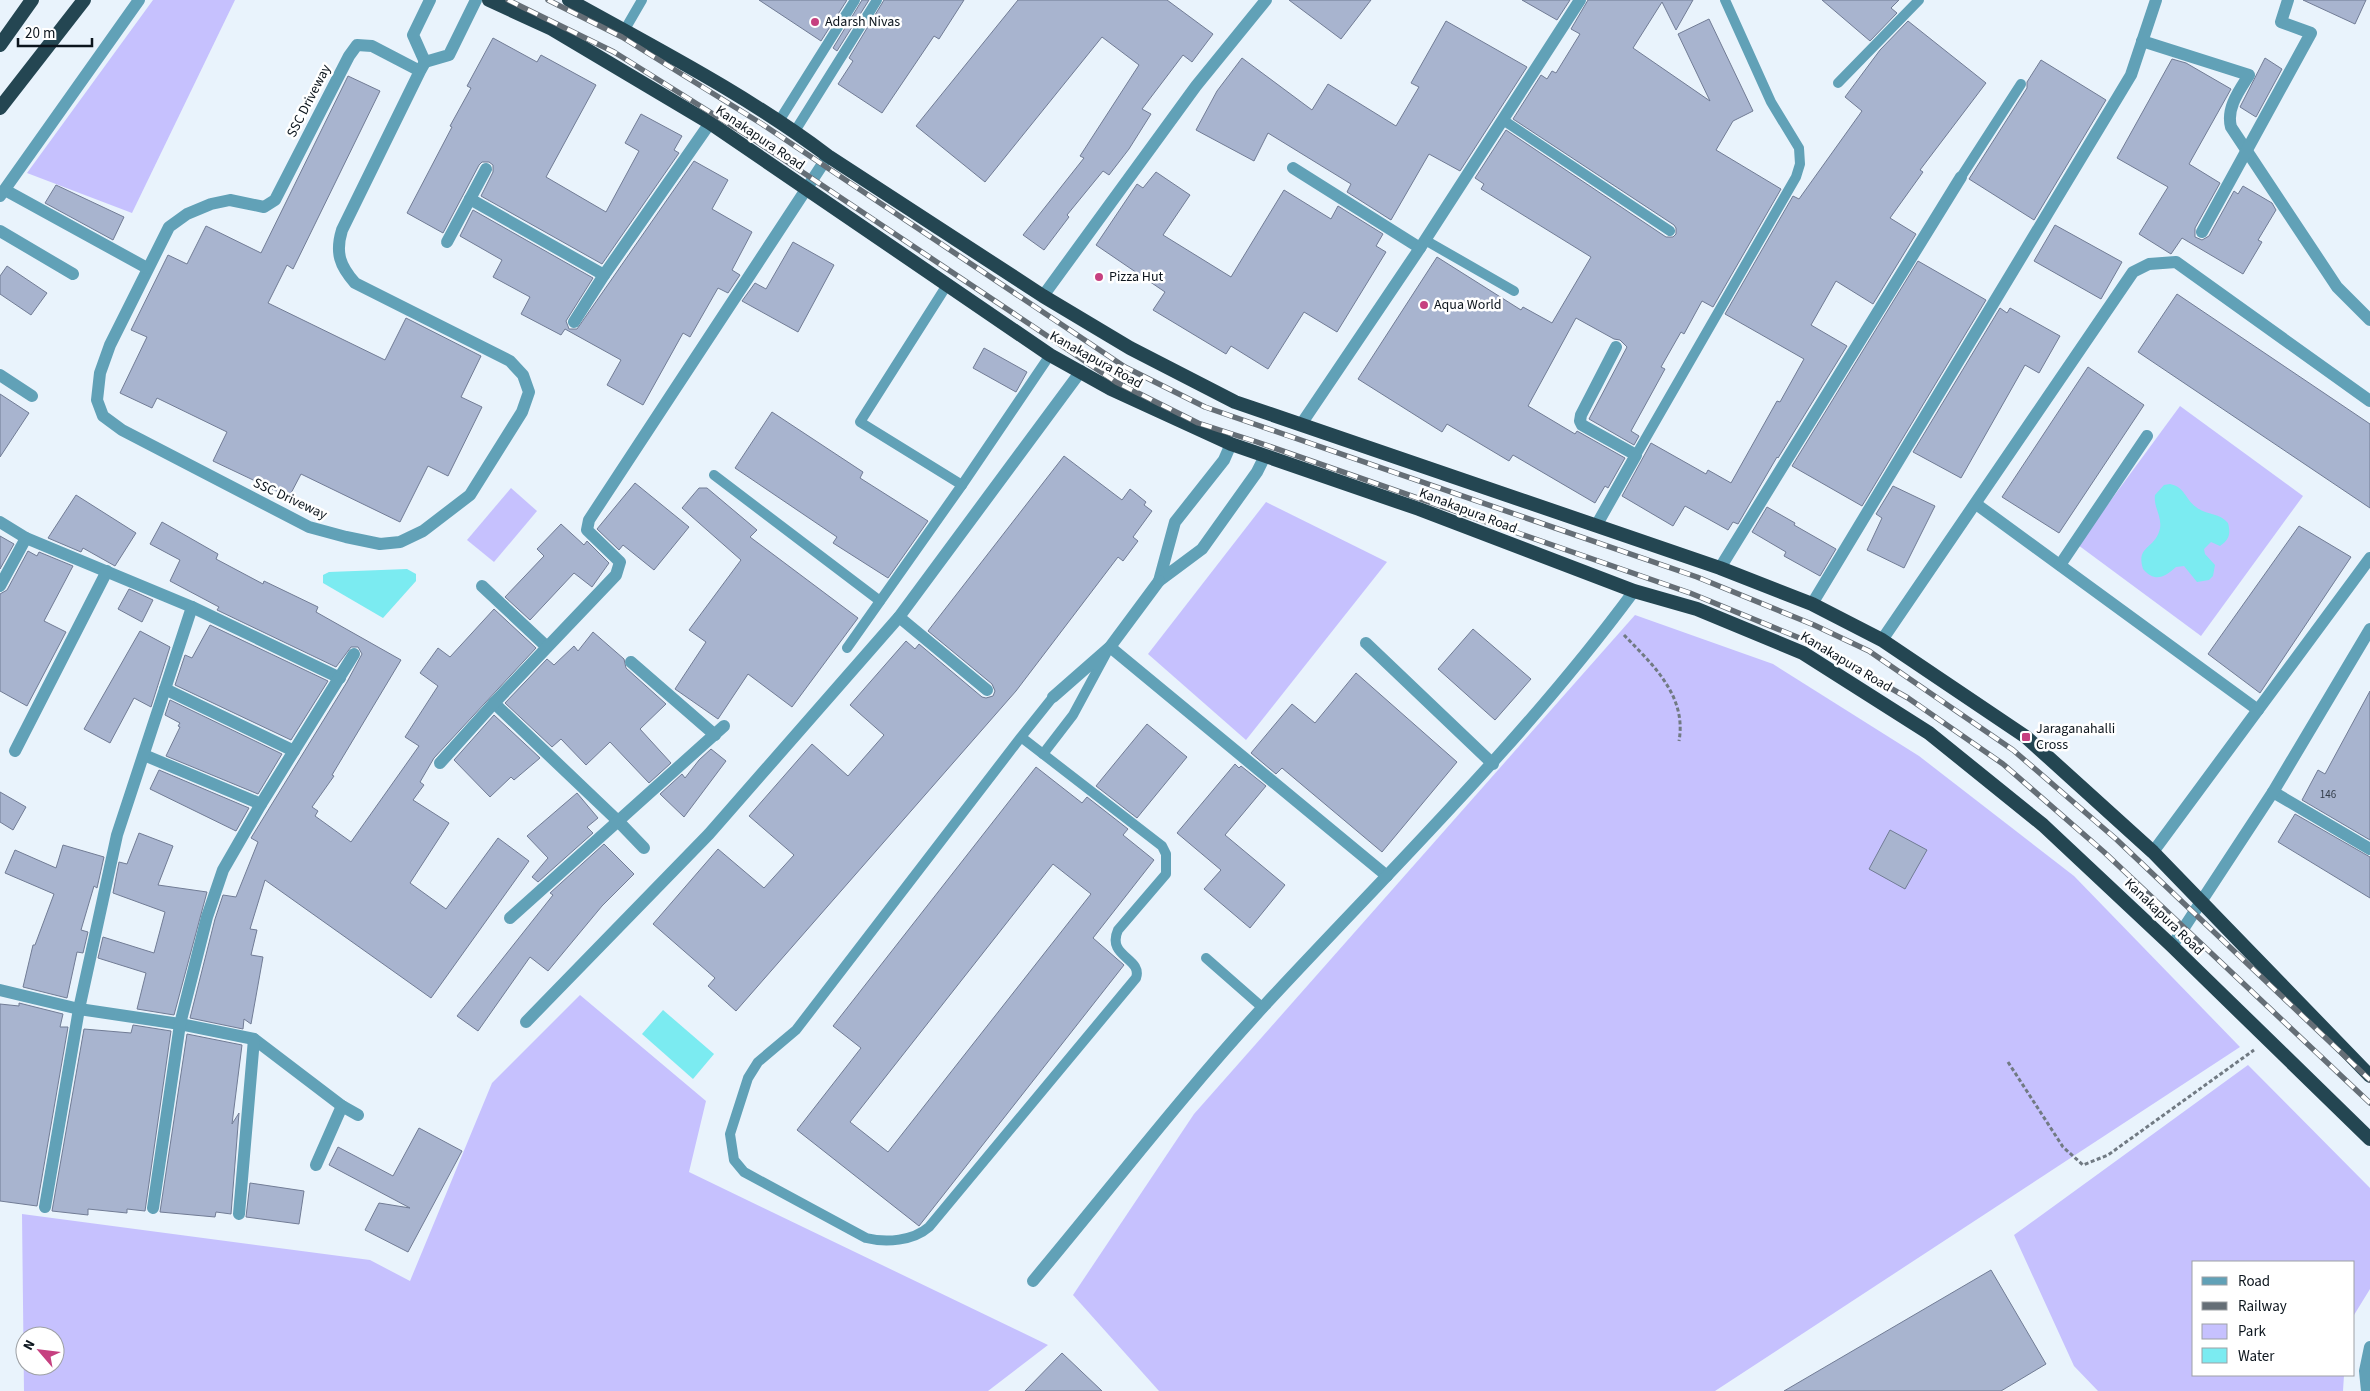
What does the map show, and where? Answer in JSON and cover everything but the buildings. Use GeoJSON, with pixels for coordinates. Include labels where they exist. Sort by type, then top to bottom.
{"type":"FeatureCollection","features":[{"type":"Feature","properties":{"kind":"highway"},"geometry":{"type":"LineString","coordinates":[[0,45],[32,0]]}},
{"type":"Feature","properties":{"kind":"highway"},"geometry":{"type":"LineString","coordinates":[[0,108],[84,0]]}},
{"type":"Feature","properties":{"kind":"highway","name":"Kanakapura Road"},"geometry":{"type":"LineString","coordinates":[[489,0],[552,29],[710,123],[1050,355],[1081,370],[1111,389],[1231,444],[1419,509],[1634,591],[1697,609],[1804,653],[1929,733],[2043,825],[2172,946],[2370,1139]]}},
{"type":"Feature","properties":{"kind":"highway","name":"Kanakapura Road"},"geometry":{"type":"LineString","coordinates":[[569,0],[728,89],[795,131],[828,156],[1043,296],[1130,348],[1235,402],[1302,423],[1720,568],[1812,604],[1882,640],[2026,738],[2153,852],[2370,1076]]}},
{"type":"Feature","properties":{"kind":"street"},"geometry":{"type":"LineString","coordinates":[[139,0],[2,193],[147,268]]}},
{"type":"Feature","properties":{"kind":"street"},"geometry":{"type":"LineString","coordinates":[[430,0],[412,35],[423,67],[450,55],[476,0]]}},
{"type":"Feature","properties":{"kind":"street"},"geometry":{"type":"LineString","coordinates":[[1043,296],[1196,86],[1266,0]]}},
{"type":"Feature","properties":{"kind":"street"},"geometry":{"type":"LineString","coordinates":[[1302,423],[1422,244],[1580,0]]}},
{"type":"Feature","properties":{"kind":"street"},"geometry":{"type":"LineString","coordinates":[[1812,604],[2131,75],[2156,0]]}},
{"type":"Feature","properties":{"kind":"street"},"geometry":{"type":"LineString","coordinates":[[2202,232],[2311,33],[2281,22],[2288,0]]}},
{"type":"Feature","properties":{"kind":"street"},"geometry":{"type":"LineString","coordinates":[[2142,41],[2249,75],[2233,101],[2228,118],[2231,127],[2337,287],[2370,320]]}},
{"type":"Feature","properties":{"kind":"street","name":"SSC Driveway"},"geometry":{"type":"LineString","coordinates":[[357,45],[372,46],[423,67],[342,230],[338,243],[339,257],[344,270],[355,283],[510,360],[523,375],[529,392],[522,412],[470,495],[423,531],[400,542],[380,544],[346,538],[309,526],[140,441],[103,416],[97,400],[100,373],[110,345],[169,227],[187,214],[211,204],[230,200],[264,206],[274,200],[349,56],[357,45]]}},
{"type":"Feature","properties":{"kind":"street"},"geometry":{"type":"LineString","coordinates":[[574,322],[604,275],[710,123]]}},
{"type":"Feature","properties":{"kind":"street"},"geometry":{"type":"LineString","coordinates":[[440,763],[494,703],[616,575],[620,562],[587,530],[589,520],[828,156]]}},
{"type":"Feature","properties":{"kind":"street"},"geometry":{"type":"LineString","coordinates":[[1293,168],[1422,244]]}},
{"type":"Feature","properties":{"kind":"street"},"geometry":{"type":"LineString","coordinates":[[447,242],[486,169]]}},
{"type":"Feature","properties":{"kind":"street"},"geometry":{"type":"LineString","coordinates":[[1720,568],[1961,177]]}},
{"type":"Feature","properties":{"kind":"street"},"geometry":{"type":"LineString","coordinates":[[470,199],[604,275]]}},
{"type":"Feature","properties":{"kind":"street"},"geometry":{"type":"LineString","coordinates":[[0,232],[73,274]]}},
{"type":"Feature","properties":{"kind":"street"},"geometry":{"type":"LineString","coordinates":[[1882,640],[2133,272],[2149,264],[2176,262],[2370,401]]}},
{"type":"Feature","properties":{"kind":"street"},"geometry":{"type":"LineString","coordinates":[[1596,526],[1636,455],[1582,425],[1580,421],[1581,415],[1616,347]]}},
{"type":"Feature","properties":{"kind":"street"},"geometry":{"type":"LineString","coordinates":[[526,1022],[709,834],[899,617],[1081,370]]}},
{"type":"Feature","properties":{"kind":"street"},"geometry":{"type":"LineString","coordinates":[[0,375],[32,396]]}},
{"type":"Feature","properties":{"kind":"street"},"geometry":{"type":"LineString","coordinates":[[2060,566],[2147,436]]}},
{"type":"Feature","properties":{"kind":"street"},"geometry":{"type":"LineString","coordinates":[[1159,581],[1175,522],[1224,460],[1231,444]]}},
{"type":"Feature","properties":{"kind":"street"},"geometry":{"type":"LineString","coordinates":[[1052,697],[1110,647],[1159,581],[1202,549],[1257,472],[1265,456]]}},
{"type":"Feature","properties":{"kind":"street"},"geometry":{"type":"LineString","coordinates":[[1976,504],[2258,710]]}},
{"type":"Feature","properties":{"kind":"street"},"geometry":{"type":"LineString","coordinates":[[0,522],[26,538],[192,607],[340,678]]}},
{"type":"Feature","properties":{"kind":"street"},"geometry":{"type":"LineString","coordinates":[[0,586],[26,538]]}},
{"type":"Feature","properties":{"kind":"street"},"geometry":{"type":"LineString","coordinates":[[2153,852],[2370,558]]}},
{"type":"Feature","properties":{"kind":"street"},"geometry":{"type":"LineString","coordinates":[[15,751],[107,571]]}},
{"type":"Feature","properties":{"kind":"street"},"geometry":{"type":"LineString","coordinates":[[482,586],[547,647]]}},
{"type":"Feature","properties":{"kind":"street"},"geometry":{"type":"LineString","coordinates":[[1033,1281],[1262,1008],[1493,764],[1612,622],[1634,591]]}},
{"type":"Feature","properties":{"kind":"street"},"geometry":{"type":"LineString","coordinates":[[45,1207],[79,1009],[117,836],[192,607]]}},
{"type":"Feature","properties":{"kind":"street"},"geometry":{"type":"LineString","coordinates":[[899,617],[987,690]]}},
{"type":"Feature","properties":{"kind":"street"},"geometry":{"type":"LineString","coordinates":[[2172,946],[2272,792],[2370,629]]}},
{"type":"Feature","properties":{"kind":"street"},"geometry":{"type":"LineString","coordinates":[[1366,643],[1493,764]]}},
{"type":"Feature","properties":{"kind":"street"},"geometry":{"type":"LineString","coordinates":[[1110,647],[1387,876]]}},
{"type":"Feature","properties":{"kind":"street"},"geometry":{"type":"LineString","coordinates":[[153,1208],[180,1024],[207,916],[223,870],[261,804],[354,654]]}},
{"type":"Feature","properties":{"kind":"street"},"geometry":{"type":"LineString","coordinates":[[510,918],[620,822],[719,731],[631,662]]}},
{"type":"Feature","properties":{"kind":"street"},"geometry":{"type":"LineString","coordinates":[[166,689],[294,751]]}},
{"type":"Feature","properties":{"kind":"street"},"geometry":{"type":"LineString","coordinates":[[494,703],[620,822],[644,848]]}},
{"type":"Feature","properties":{"kind":"street"},"geometry":{"type":"LineString","coordinates":[[144,755],[261,804]]}},
{"type":"Feature","properties":{"kind":"street"},"geometry":{"type":"LineString","coordinates":[[2272,792],[2370,849]]}},
{"type":"Feature","properties":{"kind":"street"},"geometry":{"type":"LineString","coordinates":[[0,990],[79,1009],[180,1024],[254,1038],[342,1106],[358,1115]]}},
{"type":"Feature","properties":{"kind":"street"},"geometry":{"type":"LineString","coordinates":[[239,1214],[254,1038]]}},
{"type":"Feature","properties":{"kind":"street"},"geometry":{"type":"LineString","coordinates":[[316,1165],[342,1106]]}},
{"type":"Feature","properties":{"kind":"street"},"geometry":{"type":"LineString","coordinates":[[2367,1391],[2365,1371],[2370,1347]]}},
{"type":"Feature","properties":{"kind":"lane"},"geometry":{"type":"LineString","coordinates":[[624,31],[642,0]]}},
{"type":"Feature","properties":{"kind":"lane"},"geometry":{"type":"LineString","coordinates":[[779,121],[855,0]]}},
{"type":"Feature","properties":{"kind":"lane"},"geometry":{"type":"LineString","coordinates":[[795,131],[877,0]]}},
{"type":"Feature","properties":{"kind":"lane"},"geometry":{"type":"LineString","coordinates":[[1636,455],[1796,177],[1800,164],[1798,148],[1771,102],[1725,0]]}},
{"type":"Feature","properties":{"kind":"lane"},"geometry":{"type":"LineString","coordinates":[[1838,83],[1919,0]]}},
{"type":"Feature","properties":{"kind":"lane"},"geometry":{"type":"LineString","coordinates":[[1961,177],[2021,84]]}},
{"type":"Feature","properties":{"kind":"lane"},"geometry":{"type":"LineString","coordinates":[[1503,120],[1670,231]]}},
{"type":"Feature","properties":{"kind":"lane"},"geometry":{"type":"LineString","coordinates":[[1422,244],[1514,291]]}},
{"type":"Feature","properties":{"kind":"lane"},"geometry":{"type":"LineString","coordinates":[[947,285],[860,422],[962,486]]}},
{"type":"Feature","properties":{"kind":"lane"},"geometry":{"type":"LineString","coordinates":[[847,648],[962,486],[1050,355]]}},
{"type":"Feature","properties":{"kind":"lane"},"geometry":{"type":"LineString","coordinates":[[714,475],[880,601]]}},
{"type":"Feature","properties":{"kind":"lane"},"geometry":{"type":"LineString","coordinates":[[1043,754],[1073,715],[1110,647]]}},
{"type":"Feature","properties":{"kind":"lane"},"geometry":{"type":"LineString","coordinates":[[1021,737],[1162,846],[1166,854],[1166,874],[1118,930],[1114,938],[1116,947],[1136,968],[1136,978],[929,1227],[917,1235],[884,1242],[866,1238],[738,1167],[730,1148],[730,1134],[752,1068],[796,1030],[1021,737],[1052,697]]}},
{"type":"Feature","properties":{"kind":"lane"},"geometry":{"type":"LineString","coordinates":[[1206,958],[1262,1008]]}},
{"type":"Feature","properties":{"kind":"path"},"geometry":{"type":"LineString","coordinates":[[1612,622],[1654,665],[1670,688],[1682,723],[1678,741]]}},
{"type":"Feature","properties":{"kind":"path"},"geometry":{"type":"LineString","coordinates":[[2008,1062],[2063,1147],[2083,1165],[2108,1155],[2268,1039]]}},
{"type":"Feature","properties":{"kind":"green space"},"geometry":{"type":"Polygon","coordinates":[[[153,0],[235,0],[132,213],[27,173],[153,0]]]}},
{"type":"Feature","properties":{"kind":"green space"},"geometry":{"type":"Polygon","coordinates":[[[2180,406],[2303,496],[2201,636],[2078,545],[2180,406]]]}},
{"type":"Feature","properties":{"kind":"green space"},"geometry":{"type":"Polygon","coordinates":[[[511,488],[537,511],[494,562],[467,540],[511,488]]]}},
{"type":"Feature","properties":{"kind":"green space"},"geometry":{"type":"Polygon","coordinates":[[[1266,502],[1387,562],[1246,740],[1148,654],[1266,502]]]}},
{"type":"Feature","properties":{"kind":"green space"},"geometry":{"type":"Polygon","coordinates":[[[1635,615],[1773,664],[1919,756],[2074,876],[2240,1047],[1715,1391],[1159,1391],[1073,1295],[1194,1114],[1635,615]]]}},
{"type":"Feature","properties":{"kind":"green space"},"geometry":{"type":"Polygon","coordinates":[[[580,995],[706,1101],[689,1172],[1048,1345],[988,1391],[24,1391],[24,1376],[65,1376],[65,1326],[23,1326],[22,1214],[370,1260],[410,1281],[492,1083],[580,995]]]}},
{"type":"Feature","properties":{"kind":"green space"},"geometry":{"type":"Polygon","coordinates":[[[2248,1065],[2370,1188],[2370,1289],[2355,1313],[2355,1261],[2192,1261],[2192,1376],[2344,1376],[2343,1391],[2098,1391],[2074,1366],[2014,1235],[2248,1065]]]}},
{"type":"Feature","properties":{"kind":"water"},"geometry":{"type":"Polygon","coordinates":[[[2170,484],[2182,490],[2196,507],[2221,517],[2228,523],[2229,534],[2225,541],[2220,546],[2211,542],[2204,549],[2205,554],[2215,565],[2213,576],[2209,580],[2197,582],[2184,566],[2176,567],[2168,574],[2160,577],[2152,576],[2143,569],[2141,562],[2143,552],[2156,538],[2160,527],[2155,495],[2164,485],[2170,484]]]}},
{"type":"Feature","properties":{"kind":"water"},"geometry":{"type":"Polygon","coordinates":[[[407,569],[416,574],[416,581],[383,618],[323,583],[323,575],[329,572],[407,569]]]}},
{"type":"Feature","properties":{"kind":"water"},"geometry":{"type":"Polygon","coordinates":[[[663,1010],[714,1054],[693,1079],[642,1034],[663,1010]]]}},
{"type":"Feature","properties":{"kind":"railway"},"geometry":{"type":"LineString","coordinates":[[508,0],[614,52],[753,139],[1116,382],[1198,423],[1690,593],[1807,641],[1908,698],[2003,764],[2104,852],[2370,1103]]}},
{"type":"Feature","properties":{"kind":"railway"},"geometry":{"type":"LineString","coordinates":[[548,0],[622,37],[762,124],[1125,367],[1205,407],[1697,577],[1814,625],[1869,651],[2013,750],[2116,839],[2370,1080]]}},
{"type":"Feature","properties":{"kind":"place","name":"Adarsh Nivas"},"geometry":{"type":"Point","coordinates":[815,22]}},
{"type":"Feature","properties":{"kind":"place","name":"Pizza Hut"},"geometry":{"type":"Point","coordinates":[1099,277]}},
{"type":"Feature","properties":{"kind":"place","name":"Aqua World"},"geometry":{"type":"Point","coordinates":[1424,305]}},
{"type":"Feature","properties":{"kind":"place","name":"Jaraganahalli Cross"},"geometry":{"type":"Point","coordinates":[2026,737]}}]}
